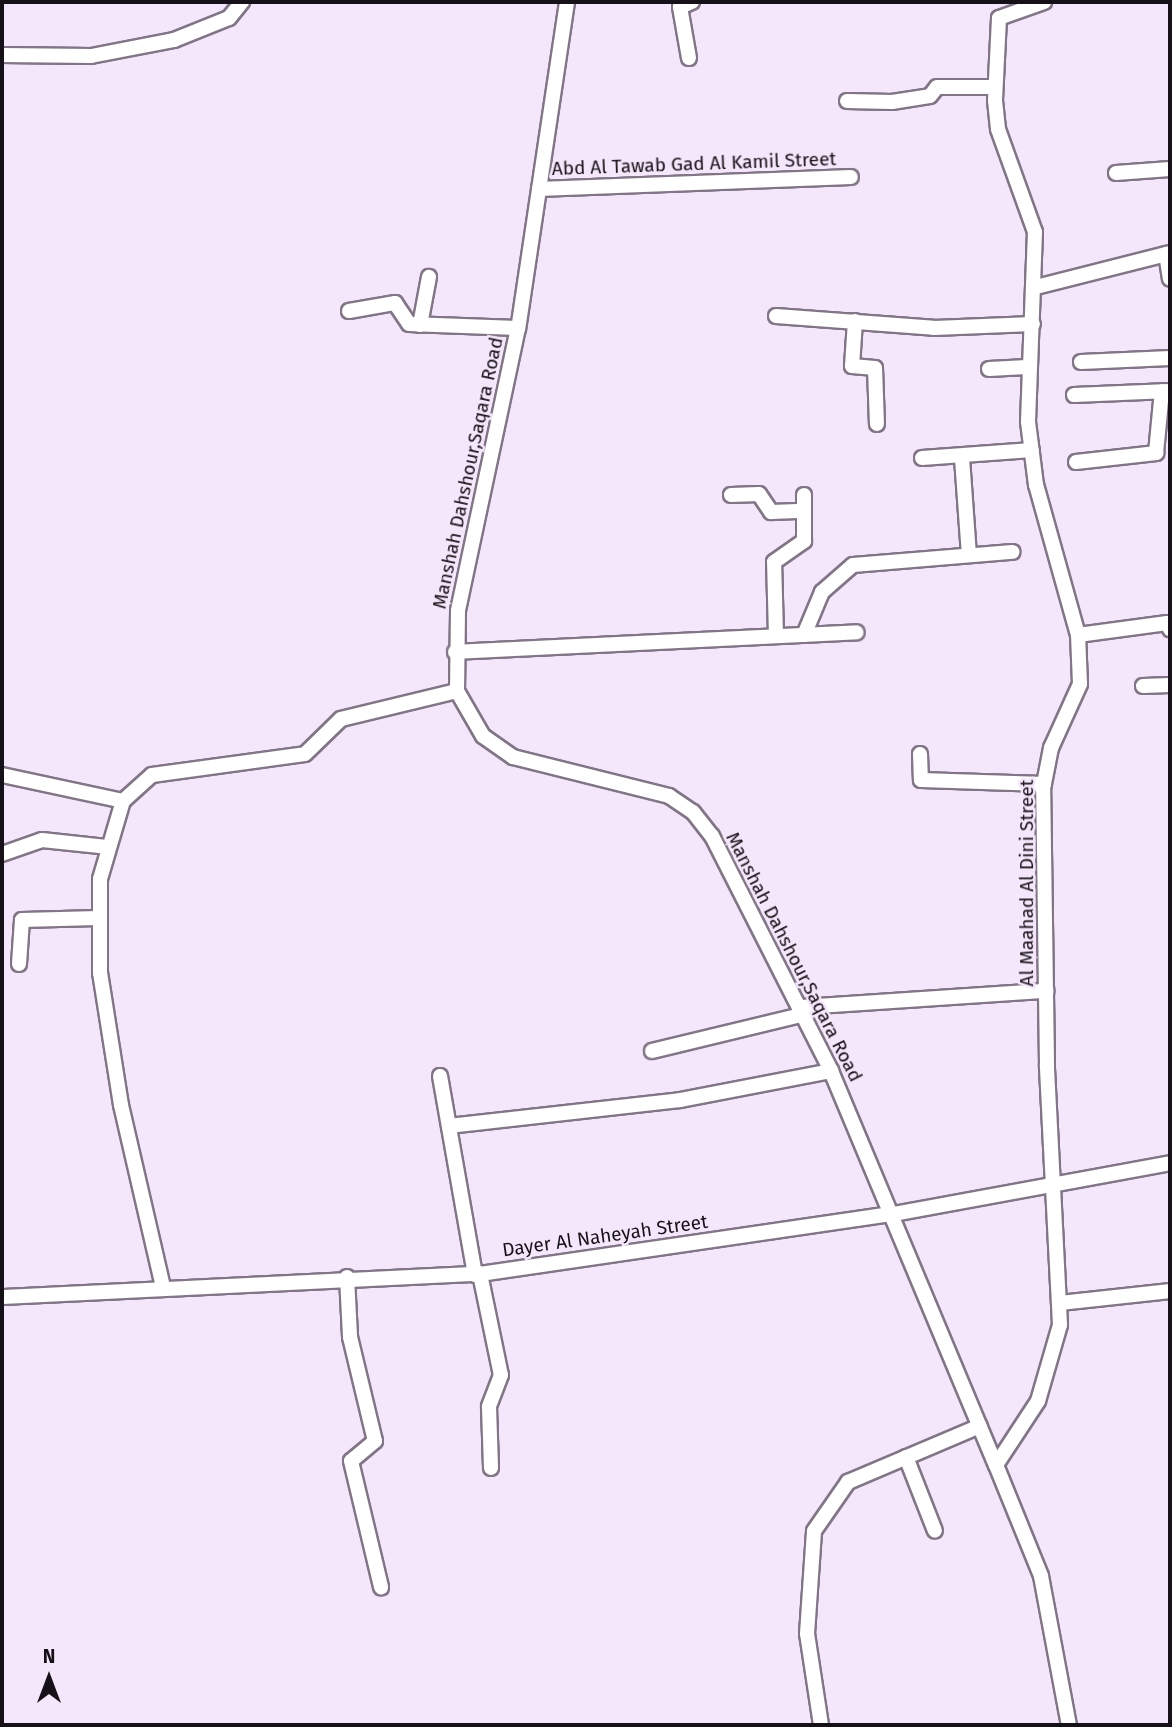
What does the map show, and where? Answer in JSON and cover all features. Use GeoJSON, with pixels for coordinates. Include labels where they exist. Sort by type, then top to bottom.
{"type":"FeatureCollection","features":[{"type":"Feature","properties":{"kind":"street"},"geometry":{"type":"LineString","coordinates":[[2,55],[91,56],[174,40],[229,18],[243,2]]}},
{"type":"Feature","properties":{"kind":"street","name":"Manshah Dahshour,Saqara Road"},"geometry":{"type":"LineString","coordinates":[[567,2],[518,328],[454,652],[457,691],[483,736],[513,757],[669,796],[693,812],[803,1010],[893,1214],[981,1426],[1041,1576],[1069,1725]]}},
{"type":"Feature","properties":{"kind":"street"},"geometry":{"type":"LineString","coordinates":[[689,58],[680,7],[692,2]]}},
{"type":"Feature","properties":{"kind":"street","name":"Al Maahad Al Dini Street"},"geometry":{"type":"LineString","coordinates":[[996,1465],[1038,1401],[1057,1345],[1060,1303],[1046,991],[1044,784],[1080,684],[1078,635],[1032,450],[1027,367],[1036,287],[1033,224],[998,129],[995,87],[1003,14],[1044,2]]}},
{"type":"Feature","properties":{"kind":"street"},"geometry":{"type":"LineString","coordinates":[[847,101],[892,102],[930,96],[937,87],[995,87]]}},
{"type":"Feature","properties":{"kind":"street"},"geometry":{"type":"LineString","coordinates":[[1116,173],[1170,169]]}},
{"type":"Feature","properties":{"kind":"street","name":"Abd Al Tawab Gad Al Kamil Street"},"geometry":{"type":"LineString","coordinates":[[539,190],[851,177]]}},
{"type":"Feature","properties":{"kind":"street"},"geometry":{"type":"LineString","coordinates":[[1036,287],[1168,253],[1170,279]]}},
{"type":"Feature","properties":{"kind":"street"},"geometry":{"type":"LineString","coordinates":[[420,325],[429,277]]}},
{"type":"Feature","properties":{"kind":"street"},"geometry":{"type":"LineString","coordinates":[[349,311],[395,303],[403,321],[420,325],[518,328]]}},
{"type":"Feature","properties":{"kind":"street"},"geometry":{"type":"LineString","coordinates":[[776,316],[934,328],[1033,324]]}},
{"type":"Feature","properties":{"kind":"street"},"geometry":{"type":"LineString","coordinates":[[855,321],[852,366],[875,368],[877,424]]}},
{"type":"Feature","properties":{"kind":"street"},"geometry":{"type":"LineString","coordinates":[[1081,362],[1170,358]]}},
{"type":"Feature","properties":{"kind":"street"},"geometry":{"type":"LineString","coordinates":[[989,369],[1027,367]]}},
{"type":"Feature","properties":{"kind":"street"},"geometry":{"type":"LineString","coordinates":[[1074,395],[1166,391],[1156,453],[1076,463]]}},
{"type":"Feature","properties":{"kind":"street"},"geometry":{"type":"LineString","coordinates":[[922,458],[962,458],[1032,450]]}},
{"type":"Feature","properties":{"kind":"street"},"geometry":{"type":"LineString","coordinates":[[962,458],[970,555]]}},
{"type":"Feature","properties":{"kind":"street"},"geometry":{"type":"LineString","coordinates":[[731,495],[759,495],[771,512],[804,511]]}},
{"type":"Feature","properties":{"kind":"street"},"geometry":{"type":"LineString","coordinates":[[776,636],[774,562],[802,544],[804,495]]}},
{"type":"Feature","properties":{"kind":"street"},"geometry":{"type":"LineString","coordinates":[[804,635],[822,592],[852,565],[1012,552]]}},
{"type":"Feature","properties":{"kind":"street"},"geometry":{"type":"LineString","coordinates":[[1078,635],[1167,623],[1170,629]]}},
{"type":"Feature","properties":{"kind":"street"},"geometry":{"type":"LineString","coordinates":[[454,652],[857,632]]}},
{"type":"Feature","properties":{"kind":"street"},"geometry":{"type":"LineString","coordinates":[[1143,686],[1170,685]]}},
{"type":"Feature","properties":{"kind":"street"},"geometry":{"type":"LineString","coordinates":[[163,1287],[121,1105],[100,973],[98,918],[107,847],[123,800],[152,775],[305,754],[341,719],[457,691]]}},
{"type":"Feature","properties":{"kind":"street"},"geometry":{"type":"LineString","coordinates":[[920,754],[921,780],[1044,784]]}},
{"type":"Feature","properties":{"kind":"street"},"geometry":{"type":"LineString","coordinates":[[2,775],[123,800]]}},
{"type":"Feature","properties":{"kind":"street"},"geometry":{"type":"LineString","coordinates":[[2,854],[42,840],[107,847]]}},
{"type":"Feature","properties":{"kind":"street"},"geometry":{"type":"LineString","coordinates":[[19,964],[22,920],[98,918]]}},
{"type":"Feature","properties":{"kind":"street"},"geometry":{"type":"LineString","coordinates":[[652,1051],[803,1010],[1046,991]]}},
{"type":"Feature","properties":{"kind":"street"},"geometry":{"type":"LineString","coordinates":[[449,1126],[680,1100],[831,1071]]}},
{"type":"Feature","properties":{"kind":"street"},"geometry":{"type":"LineString","coordinates":[[440,1076],[478,1274],[501,1375],[489,1407],[491,1468]]}},
{"type":"Feature","properties":{"kind":"street","name":"Dayer Al Naheyah Street"},"geometry":{"type":"LineString","coordinates":[[2,1297],[39,1299],[163,1287],[347,1277],[478,1274],[893,1214],[1055,1181],[1170,1163]]}},
{"type":"Feature","properties":{"kind":"street"},"geometry":{"type":"LineString","coordinates":[[347,1277],[350,1336],[375,1441],[351,1461],[381,1587]]}},
{"type":"Feature","properties":{"kind":"street"},"geometry":{"type":"LineString","coordinates":[[1060,1303],[1170,1291]]}},
{"type":"Feature","properties":{"kind":"street"},"geometry":{"type":"LineString","coordinates":[[821,1725],[807,1634],[814,1531],[840,1488],[981,1426]]}},
{"type":"Feature","properties":{"kind":"street"},"geometry":{"type":"LineString","coordinates":[[906,1458],[935,1531]]}}]}
